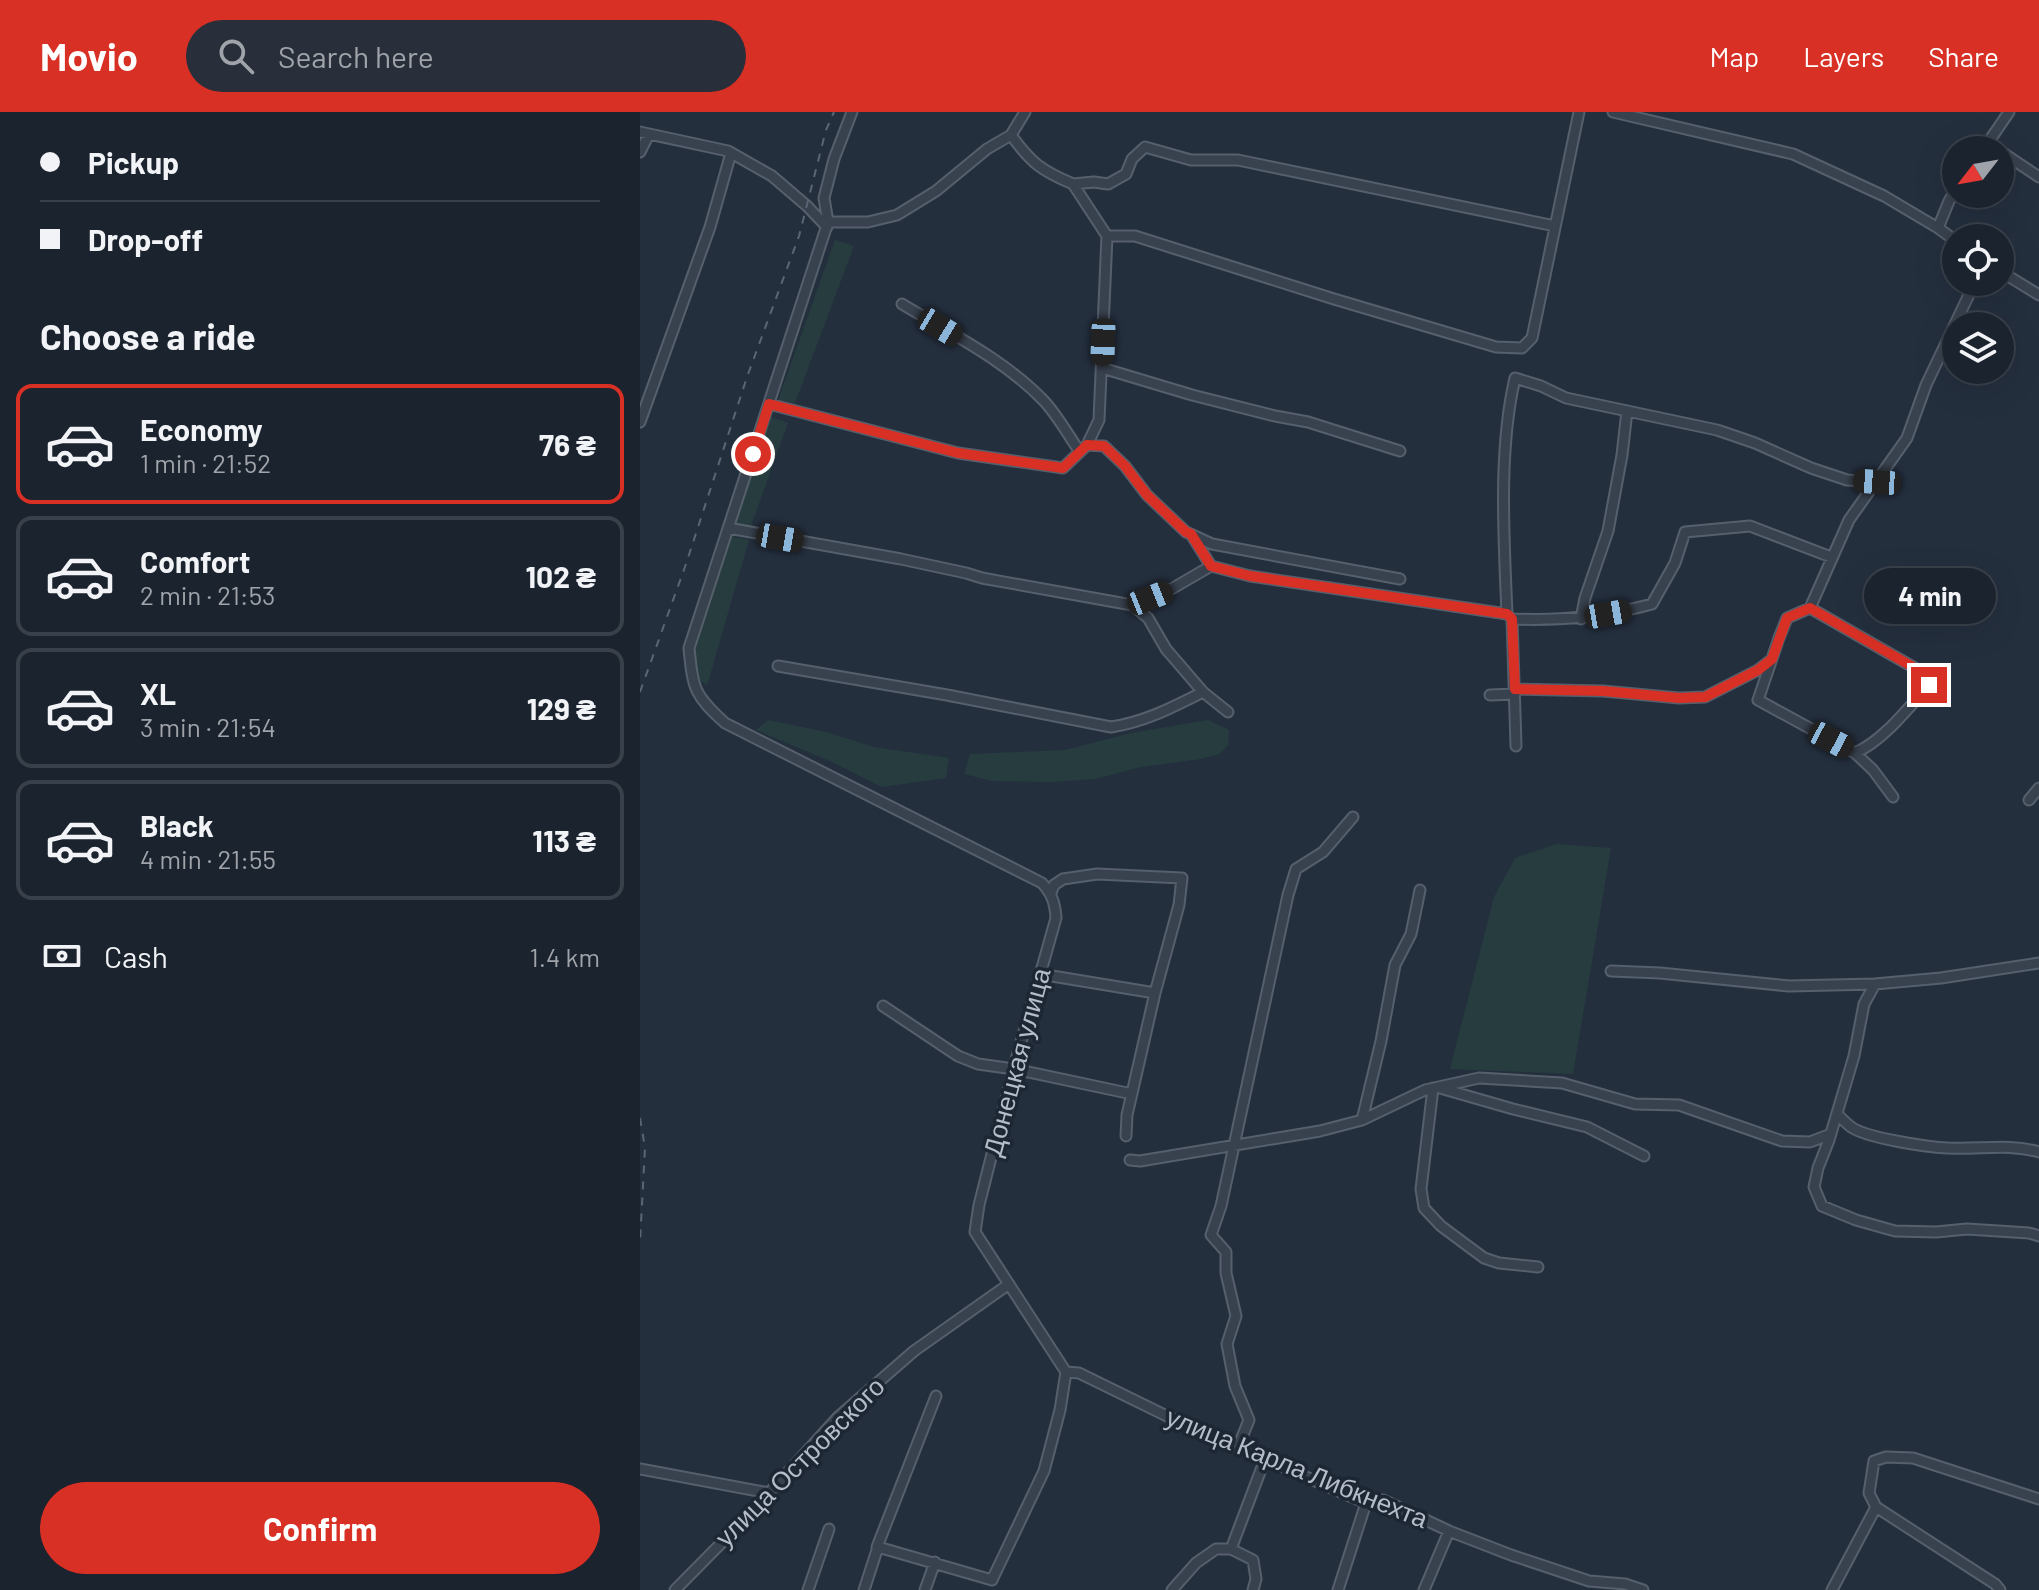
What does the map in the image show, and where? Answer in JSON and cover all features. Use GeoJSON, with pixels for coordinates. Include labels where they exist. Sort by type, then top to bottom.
{"type":"FeatureCollection","features":[{"type":"Feature","properties":{"kind":"street"},"geometry":{"type":"LineString","coordinates":[[852,112],[834,159],[824,198],[828,225],[689,648],[692,680],[702,703],[725,723],[1042,883],[1051,893],[1054,885],[1063,879],[1097,874],[1182,878],[1179,905],[1127,1115],[1126,1136]]}},
{"type":"Feature","properties":{"kind":"street"},"geometry":{"type":"LineString","coordinates":[[640,152],[644,133],[731,153],[772,176],[828,225],[868,222],[897,215],[936,191],[987,149],[1011,135],[1025,112]]}},
{"type":"Feature","properties":{"kind":"street"},"geometry":{"type":"LineString","coordinates":[[1107,236],[1135,236],[1496,347],[1522,348],[1532,338],[1579,112]]}},
{"type":"Feature","properties":{"kind":"street"},"geometry":{"type":"LineString","coordinates":[[1613,112],[1793,154],[1884,196],[1942,231]]}},
{"type":"Feature","properties":{"kind":"street"},"geometry":{"type":"LineString","coordinates":[[1993,136],[2009,112]]}},
{"type":"Feature","properties":{"kind":"street"},"geometry":{"type":"LineString","coordinates":[[1011,135],[1026,155],[1048,174],[1073,184],[1108,184],[1126,174],[1132,159],[1145,147],[1191,160],[1238,160],[1555,226]]}},
{"type":"Feature","properties":{"kind":"street"},"geometry":{"type":"LineString","coordinates":[[640,422],[710,227],[731,153]]}},
{"type":"Feature","properties":{"kind":"street"},"geometry":{"type":"LineString","coordinates":[[2014,160],[2039,177]]}},
{"type":"Feature","properties":{"kind":"street"},"geometry":{"type":"LineString","coordinates":[[769,404],[958,453],[1063,468],[1084,448],[1099,420],[1107,236],[1073,184]]}},
{"type":"Feature","properties":{"kind":"street"},"geometry":{"type":"LineString","coordinates":[[1938,228],[1946,208]]}},
{"type":"Feature","properties":{"kind":"street"},"geometry":{"type":"LineString","coordinates":[[2014,280],[2039,295]]}},
{"type":"Feature","properties":{"kind":"street"},"geometry":{"type":"LineString","coordinates":[[1893,797],[1873,770],[1855,753],[1758,700],[1787,618],[1810,608],[1849,520],[1907,438],[1926,385],[1968,296]]}},
{"type":"Feature","properties":{"kind":"street"},"geometry":{"type":"LineString","coordinates":[[902,304],[1020,379],[1046,403],[1084,448]]}},
{"type":"Feature","properties":{"kind":"street"},"geometry":{"type":"LineString","coordinates":[[1102,368],[1206,398],[1308,422],[1400,451]]}},
{"type":"Feature","properties":{"kind":"street"},"geometry":{"type":"LineString","coordinates":[[1516,746],[1504,553],[1509,404],[1515,378],[1566,398],[1717,430],[1847,480],[1877,482]]}},
{"type":"Feature","properties":{"kind":"street"},"geometry":{"type":"LineString","coordinates":[[1581,619],[1608,531],[1627,411]]}},
{"type":"Feature","properties":{"kind":"street"},"geometry":{"type":"LineString","coordinates":[[1084,448],[1104,446],[1125,466],[1147,495],[1186,532],[1212,544],[1400,579]]}},
{"type":"Feature","properties":{"kind":"street"},"geometry":{"type":"LineString","coordinates":[[1191,534],[1211,566],[1250,576],[1509,616],[1581,619],[1652,604],[1675,563],[1685,532],[1750,526],[1831,557]]}},
{"type":"Feature","properties":{"kind":"street"},"geometry":{"type":"LineString","coordinates":[[728,528],[1132,605],[1148,618],[1166,649],[1203,692],[1228,712]]}},
{"type":"Feature","properties":{"kind":"street"},"geometry":{"type":"LineString","coordinates":[[1132,605],[1168,591],[1211,566]]}},
{"type":"Feature","properties":{"kind":"street"},"geometry":{"type":"LineString","coordinates":[[1810,608],[1927,675],[1929,685],[1890,726],[1855,753]]}},
{"type":"Feature","properties":{"kind":"street"},"geometry":{"type":"LineString","coordinates":[[1490,695],[1603,691],[1679,698],[1705,697],[1758,670],[1772,659]]}},
{"type":"Feature","properties":{"kind":"street"},"geometry":{"type":"LineString","coordinates":[[778,666],[1111,727],[1147,719],[1203,692]]}},
{"type":"Feature","properties":{"kind":"street"},"geometry":{"type":"LineString","coordinates":[[2029,800],[2039,788]]}},
{"type":"Feature","properties":{"kind":"street"},"geometry":{"type":"LineString","coordinates":[[1238,1447],[1249,1420],[1235,1386],[1227,1344],[1236,1316],[1226,1273],[1226,1252],[1211,1235],[1221,1206],[1296,869],[1323,852],[1353,817]]}},
{"type":"Feature","properties":{"kind":"street"},"geometry":{"type":"LineString","coordinates":[[1362,1120],[1395,965],[1411,934],[1420,890]]}},
{"type":"Feature","properties":{"kind":"street","name":"Донецкая улица"},"geometry":{"type":"LineString","coordinates":[[1009,1284],[975,1232],[1014,1069],[1056,918],[1051,893]]}},
{"type":"Feature","properties":{"kind":"street"},"geometry":{"type":"LineString","coordinates":[[1611,971],[1789,986],[1875,984],[1941,978],[2039,963]]}},
{"type":"Feature","properties":{"kind":"street"},"geometry":{"type":"LineString","coordinates":[[1040,974],[1155,993]]}},
{"type":"Feature","properties":{"kind":"street"},"geometry":{"type":"LineString","coordinates":[[1875,984],[1864,1004],[1854,1056],[1818,1168],[1814,1187],[1822,1206],[1895,1231],[1967,1229],[2039,1236]]}},
{"type":"Feature","properties":{"kind":"street"},"geometry":{"type":"LineString","coordinates":[[883,1006],[958,1056],[978,1064],[1132,1094]]}},
{"type":"Feature","properties":{"kind":"street"},"geometry":{"type":"LineString","coordinates":[[1130,1160],[1140,1161],[1320,1131],[1362,1120],[1425,1090],[1479,1078],[1562,1083],[1635,1104],[1679,1105],[1782,1141],[1810,1142],[1831,1134]]}},
{"type":"Feature","properties":{"kind":"street"},"geometry":{"type":"LineString","coordinates":[[1434,1088],[1587,1127],[1644,1156]]}},
{"type":"Feature","properties":{"kind":"street"},"geometry":{"type":"LineString","coordinates":[[1434,1088],[1421,1189],[1424,1208],[1441,1226],[1484,1258],[1499,1263],[1538,1267]]}},
{"type":"Feature","properties":{"kind":"street"},"geometry":{"type":"LineString","coordinates":[[1837,1114],[1852,1128],[1910,1142],[1946,1148],[2025,1147],[2039,1152]]}},
{"type":"Feature","properties":{"kind":"street"},"geometry":{"type":"LineString","coordinates":[[878,1547],[935,1562],[990,1585],[1044,1471],[1066,1372],[1009,1284]]}},
{"type":"Feature","properties":{"kind":"street","name":"улица Островского"},"geometry":{"type":"LineString","coordinates":[[675,1590],[837,1418],[926,1343],[1009,1284]]}},
{"type":"Feature","properties":{"kind":"street","name":"улица Карла Либкнехта"},"geometry":{"type":"LineString","coordinates":[[1066,1372],[1079,1373],[1179,1422],[1366,1503],[1383,1500],[1449,1531],[1598,1587],[1625,1584],[1643,1590]]}},
{"type":"Feature","properties":{"kind":"street"},"geometry":{"type":"LineString","coordinates":[[864,1590],[936,1396]]}},
{"type":"Feature","properties":{"kind":"street"},"geometry":{"type":"LineString","coordinates":[[2000,1590],[1876,1507],[1869,1493],[1874,1461],[1886,1457],[1913,1458],[2039,1499]]}},
{"type":"Feature","properties":{"kind":"street"},"geometry":{"type":"LineString","coordinates":[[1231,1549],[1265,1459]]}},
{"type":"Feature","properties":{"kind":"street"},"geometry":{"type":"LineString","coordinates":[[640,1469],[769,1493]]}},
{"type":"Feature","properties":{"kind":"street"},"geometry":{"type":"LineString","coordinates":[[1338,1590],[1366,1503]]}},
{"type":"Feature","properties":{"kind":"street"},"geometry":{"type":"LineString","coordinates":[[1832,1590],[1876,1507]]}},
{"type":"Feature","properties":{"kind":"street"},"geometry":{"type":"LineString","coordinates":[[808,1590],[829,1529]]}},
{"type":"Feature","properties":{"kind":"street"},"geometry":{"type":"LineString","coordinates":[[1424,1590],[1449,1531]]}},
{"type":"Feature","properties":{"kind":"street"},"geometry":{"type":"LineString","coordinates":[[1172,1590],[1196,1563],[1216,1549],[1231,1549],[1253,1560],[1256,1579],[1253,1590]]}},
{"type":"Feature","properties":{"kind":"street"},"geometry":{"type":"LineString","coordinates":[[925,1590],[935,1562]]}},
{"type":"Feature","properties":{"kind":"green space"},"geometry":{"type":"Polygon","coordinates":[[[835,240],[854,246],[795,403],[778,400],[835,240]]]}},
{"type":"Feature","properties":{"kind":"green space"},"geometry":{"type":"Polygon","coordinates":[[[771,417],[788,423],[751,526],[736,524],[771,417]]]}},
{"type":"Feature","properties":{"kind":"green space"},"geometry":{"type":"Polygon","coordinates":[[[732,536],[749,540],[707,686],[698,678],[695,648],[732,536]]]}},
{"type":"Feature","properties":{"kind":"green space"},"geometry":{"type":"Polygon","coordinates":[[[768,720],[826,732],[874,747],[949,758],[946,778],[882,787],[756,730],[768,720]]]}},
{"type":"Feature","properties":{"kind":"green space"},"geometry":{"type":"Polygon","coordinates":[[[1208,720],[1229,730],[1228,745],[1219,754],[1201,759],[1141,767],[1095,779],[1054,782],[992,781],[964,774],[970,754],[1065,750],[1131,733],[1208,720]]]}},
{"type":"Feature","properties":{"kind":"green space"},"geometry":{"type":"Polygon","coordinates":[[[1556,844],[1611,848],[1573,1074],[1450,1069],[1494,897],[1515,858],[1556,844]]]}},
{"type":"Feature","properties":{"kind":"railway"},"geometry":{"type":"LineString","coordinates":[[640,692],[747,377],[799,236],[826,130],[834,112]]}},
{"type":"Feature","properties":{"kind":"railway"},"geometry":{"type":"LineString","coordinates":[[640,1118],[645,1148],[640,1242]]}},
{"type":"Feature","properties":{"kind":"route"},"geometry":{"type":"LineString","coordinates":[[753,454],[769,404],[958,453],[1063,468],[1087,445],[1104,446],[1125,466],[1147,495],[1191,534],[1211,566],[1250,576],[1507,614],[1512,619],[1515,689],[1705,697],[1758,670],[1772,659],[1787,618],[1810,608],[1927,675],[1929,685]]}}]}
